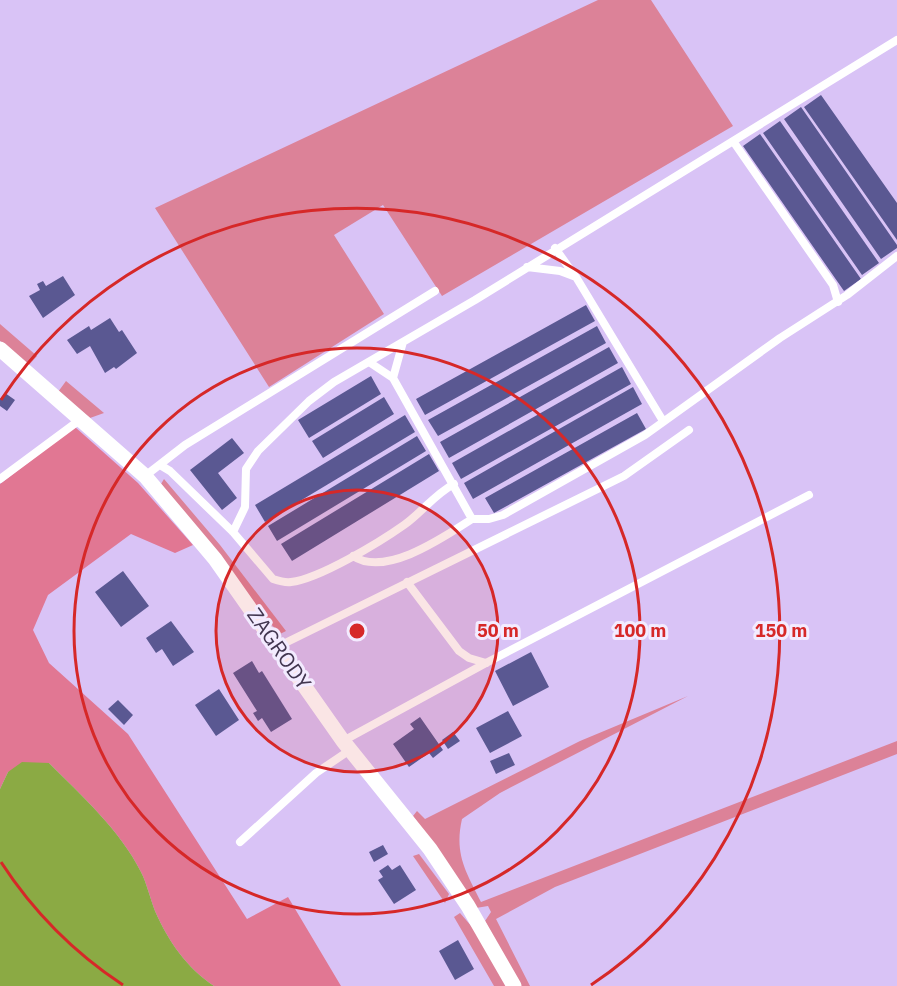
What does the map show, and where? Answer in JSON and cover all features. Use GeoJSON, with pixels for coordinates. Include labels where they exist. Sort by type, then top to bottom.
{"type":"FeatureCollection","features":[{"type":"Feature","properties":{"kind":"street","name":"ZAGRODY"},"geometry":{"type":"LineString","coordinates":[[0,349],[145,476],[216,559],[346,745],[430,849],[468,906],[514,986]]}},
{"type":"Feature","properties":{"kind":"lane"},"geometry":{"type":"LineString","coordinates":[[233,532],[245,507],[246,469],[258,451],[309,401],[369,362],[897,40]]}},
{"type":"Feature","properties":{"kind":"lane"},"geometry":{"type":"LineString","coordinates":[[733,141],[833,285],[838,302]]}},
{"type":"Feature","properties":{"kind":"lane"},"geometry":{"type":"LineString","coordinates":[[555,249],[576,277],[663,421]]}},
{"type":"Feature","properties":{"kind":"lane"},"geometry":{"type":"LineString","coordinates":[[353,556],[368,562],[395,559],[428,546],[472,519],[489,519],[503,515],[628,446],[806,321],[838,302],[897,256]]}},
{"type":"Feature","properties":{"kind":"lane"},"geometry":{"type":"LineString","coordinates":[[526,267],[560,271],[576,277]]}},
{"type":"Feature","properties":{"kind":"lane"},"geometry":{"type":"LineString","coordinates":[[145,476],[186,445],[435,291]]}},
{"type":"Feature","properties":{"kind":"lane"},"geometry":{"type":"LineString","coordinates":[[393,378],[403,342]]}},
{"type":"Feature","properties":{"kind":"lane"},"geometry":{"type":"LineString","coordinates":[[369,362],[393,378],[472,519]]}},
{"type":"Feature","properties":{"kind":"lane"},"geometry":{"type":"LineString","coordinates":[[0,479],[81,419]]}},
{"type":"Feature","properties":{"kind":"lane"},"geometry":{"type":"LineString","coordinates":[[277,647],[624,476],[689,430]]}},
{"type":"Feature","properties":{"kind":"lane"},"geometry":{"type":"LineString","coordinates":[[160,465],[170,471],[233,532],[273,579],[283,582],[309,576],[353,556],[403,526],[444,489],[454,484]]}},
{"type":"Feature","properties":{"kind":"lane"},"geometry":{"type":"LineString","coordinates":[[240,842],[346,745],[486,663],[809,495]]}},
{"type":"Feature","properties":{"kind":"lane"},"geometry":{"type":"LineString","coordinates":[[407,582],[459,651],[469,658],[486,663]]}},
{"type":"Feature","properties":{"kind":"shaded area"},"geometry":{"type":"Polygon","coordinates":[[[598,0],[651,0],[733,126],[442,296],[383,205],[334,235],[384,314],[269,387],[155,208],[598,0]]]}},
{"type":"Feature","properties":{"kind":"shaded area"},"geometry":{"type":"Polygon","coordinates":[[[0,324],[37,356],[28,366],[0,341],[0,324]]]}},
{"type":"Feature","properties":{"kind":"shaded area"},"geometry":{"type":"Polygon","coordinates":[[[66,381],[104,413],[90,418],[58,392],[66,381]]]}},
{"type":"Feature","properties":{"kind":"shaded area"},"geometry":{"type":"Polygon","coordinates":[[[75,427],[138,483],[193,545],[175,553],[131,534],[48,595],[33,630],[49,663],[128,734],[247,919],[288,897],[341,986],[214,986],[195,971],[172,943],[155,911],[141,872],[122,842],[100,814],[49,763],[8,772],[0,789],[0,484],[75,427]]]}},
{"type":"Feature","properties":{"kind":"shaded area"},"geometry":{"type":"Polygon","coordinates":[[[164,479],[220,545],[286,631],[280,634],[263,615],[161,484],[164,479]]]}},
{"type":"Feature","properties":{"kind":"shaded area"},"geometry":{"type":"Polygon","coordinates":[[[688,696],[500,793],[462,819],[459,843],[463,862],[481,902],[897,741],[897,754],[555,887],[496,919],[530,986],[520,986],[485,921],[491,912],[488,906],[476,908],[413,816],[417,811],[425,819],[580,741],[688,696]]]}},
{"type":"Feature","properties":{"kind":"shaded area"},"geometry":{"type":"Polygon","coordinates":[[[22,762],[49,763],[111,828],[141,872],[155,911],[172,943],[195,971],[214,986],[0,986],[0,789],[8,772],[22,762]]]}},
{"type":"Feature","properties":{"kind":"shaded area"},"geometry":{"type":"Polygon","coordinates":[[[419,854],[449,894],[445,903],[413,856],[419,854]]]}},
{"type":"Feature","properties":{"kind":"shaded area"},"geometry":{"type":"Polygon","coordinates":[[[460,913],[473,928],[507,986],[494,986],[454,917],[460,913]]]}},
{"type":"Feature","properties":{"kind":"building"},"geometry":{"type":"Polygon","coordinates":[[[821,95],[897,203],[897,240],[804,107],[821,95]]]}},
{"type":"Feature","properties":{"kind":"building"},"geometry":{"type":"Polygon","coordinates":[[[801,107],[897,245],[897,248],[881,259],[784,119],[801,107]]]}},
{"type":"Feature","properties":{"kind":"building"},"geometry":{"type":"Polygon","coordinates":[[[780,121],[879,263],[862,275],[763,133],[780,121]]]}},
{"type":"Feature","properties":{"kind":"building"},"geometry":{"type":"Polygon","coordinates":[[[760,134],[861,279],[844,291],[743,146],[760,134]]]}},
{"type":"Feature","properties":{"kind":"building"},"geometry":{"type":"Polygon","coordinates":[[[63,276],[75,295],[43,318],[29,296],[40,290],[37,284],[43,281],[46,286],[63,276]]]}},
{"type":"Feature","properties":{"kind":"building"},"geometry":{"type":"Polygon","coordinates":[[[586,305],[595,321],[425,415],[416,399],[586,305]]]}},
{"type":"Feature","properties":{"kind":"building"},"geometry":{"type":"Polygon","coordinates":[[[110,318],[119,332],[122,330],[137,353],[116,369],[114,367],[105,373],[90,346],[77,354],[67,340],[89,326],[91,330],[110,318]]]}},
{"type":"Feature","properties":{"kind":"building"},"geometry":{"type":"Polygon","coordinates":[[[597,326],[606,343],[438,436],[428,420],[597,326]]]}},
{"type":"Feature","properties":{"kind":"building"},"geometry":{"type":"Polygon","coordinates":[[[609,347],[618,363],[449,458],[440,442],[609,347]]]}},
{"type":"Feature","properties":{"kind":"building"},"geometry":{"type":"Polygon","coordinates":[[[622,367],[631,384],[461,479],[452,463],[622,367]]]}},
{"type":"Feature","properties":{"kind":"building"},"geometry":{"type":"Polygon","coordinates":[[[371,376],[381,394],[309,438],[298,420],[371,376]]]}},
{"type":"Feature","properties":{"kind":"building"},"geometry":{"type":"Polygon","coordinates":[[[633,387],[642,404],[473,499],[464,483],[633,387]]]}},
{"type":"Feature","properties":{"kind":"building"},"geometry":{"type":"Polygon","coordinates":[[[5,393],[15,400],[7,411],[0,406],[0,399],[5,393]]]}},
{"type":"Feature","properties":{"kind":"building"},"geometry":{"type":"Polygon","coordinates":[[[384,397],[394,414],[323,458],[312,441],[384,397]]]}},
{"type":"Feature","properties":{"kind":"building"},"geometry":{"type":"Polygon","coordinates":[[[637,413],[646,429],[494,513],[485,498],[637,413]]]}},
{"type":"Feature","properties":{"kind":"building"},"geometry":{"type":"Polygon","coordinates":[[[405,415],[415,432],[265,522],[255,505],[405,415]]]}},
{"type":"Feature","properties":{"kind":"building"},"geometry":{"type":"Polygon","coordinates":[[[417,436],[426,451],[277,541],[268,526],[417,436]]]}},
{"type":"Feature","properties":{"kind":"building"},"geometry":{"type":"Polygon","coordinates":[[[232,438],[244,453],[218,473],[237,498],[222,510],[190,470],[232,438]]]}},
{"type":"Feature","properties":{"kind":"building"},"geometry":{"type":"Polygon","coordinates":[[[429,454],[439,471],[292,561],[281,544],[429,454]]]}},
{"type":"Feature","properties":{"kind":"building"},"geometry":{"type":"Polygon","coordinates":[[[123,571],[149,606],[121,627],[95,592],[123,571]]]}},
{"type":"Feature","properties":{"kind":"building"},"geometry":{"type":"Polygon","coordinates":[[[171,621],[194,652],[173,666],[162,649],[156,653],[146,638],[171,621]]]}},
{"type":"Feature","properties":{"kind":"building"},"geometry":{"type":"Polygon","coordinates":[[[531,652],[549,687],[513,706],[495,671],[531,652]]]}},
{"type":"Feature","properties":{"kind":"building"},"geometry":{"type":"Polygon","coordinates":[[[252,661],[259,673],[262,671],[292,719],[271,732],[262,718],[258,721],[253,713],[257,711],[233,673],[252,661]]]}},
{"type":"Feature","properties":{"kind":"building"},"geometry":{"type":"Polygon","coordinates":[[[219,689],[239,720],[216,736],[195,705],[219,689]]]}},
{"type":"Feature","properties":{"kind":"building"},"geometry":{"type":"Polygon","coordinates":[[[118,700],[133,715],[124,725],[108,709],[118,700]]]}},
{"type":"Feature","properties":{"kind":"building"},"geometry":{"type":"Polygon","coordinates":[[[508,711],[522,736],[490,753],[476,728],[508,711]]]}},
{"type":"Feature","properties":{"kind":"building"},"geometry":{"type":"Polygon","coordinates":[[[420,717],[443,750],[433,758],[429,753],[409,767],[393,744],[414,729],[410,724],[420,717]]]}},
{"type":"Feature","properties":{"kind":"building"},"geometry":{"type":"Polygon","coordinates":[[[453,732],[460,741],[448,749],[442,740],[453,732]]]}},
{"type":"Feature","properties":{"kind":"building"},"geometry":{"type":"Polygon","coordinates":[[[509,753],[515,765],[496,774],[490,761],[509,753]]]}},
{"type":"Feature","properties":{"kind":"building"},"geometry":{"type":"Polygon","coordinates":[[[383,845],[388,854],[374,862],[369,852],[383,845]]]}},
{"type":"Feature","properties":{"kind":"building"},"geometry":{"type":"Polygon","coordinates":[[[388,865],[392,870],[400,865],[416,890],[394,904],[378,880],[383,877],[379,871],[388,865]]]}},
{"type":"Feature","properties":{"kind":"building"},"geometry":{"type":"Polygon","coordinates":[[[458,940],[474,969],[455,980],[439,951],[458,940]]]}}]}
